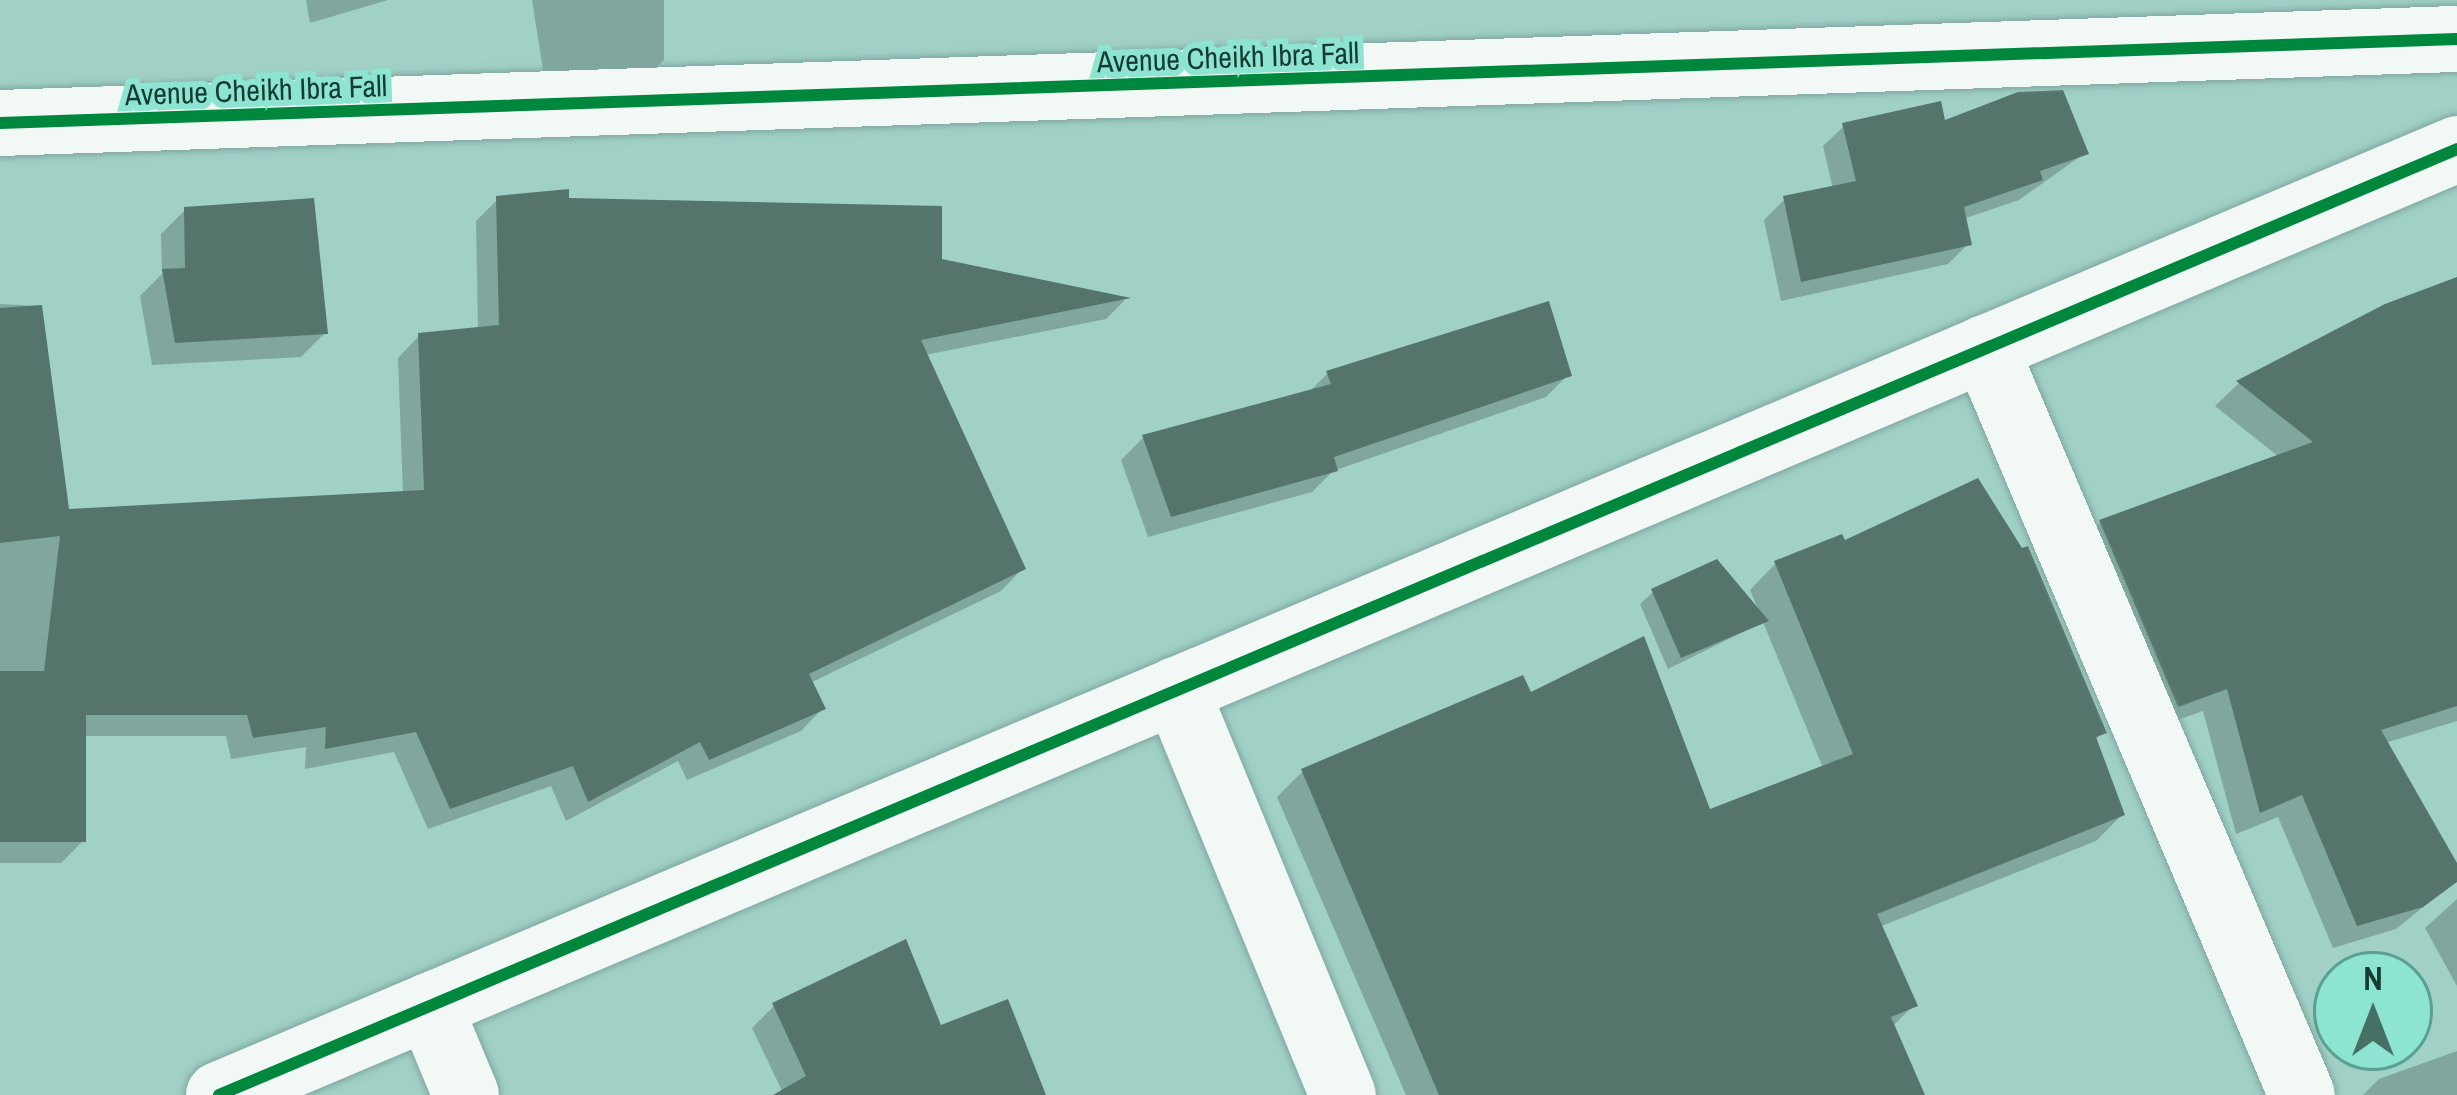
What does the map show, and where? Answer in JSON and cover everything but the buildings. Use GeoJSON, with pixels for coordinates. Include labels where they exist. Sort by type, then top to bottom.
{"type":"FeatureCollection","features":[{"type":"Feature","properties":{"kind":"street","name":"Avenue Cheikh Ibra Fall"},"geometry":{"type":"LineString","coordinates":[[0,123],[2457,39]]}},
{"type":"Feature","properties":{"kind":"street"},"geometry":{"type":"LineString","coordinates":[[219,1095],[2457,149]]}},
{"type":"Feature","properties":{"kind":"street"},"geometry":{"type":"LineString","coordinates":[[1985,348],[2302,1095]]}},
{"type":"Feature","properties":{"kind":"street"},"geometry":{"type":"LineString","coordinates":[[1176,690],[1343,1095]]}},
{"type":"Feature","properties":{"kind":"street"},"geometry":{"type":"LineString","coordinates":[[429,1006],[466,1095]]}},
{"type":"Feature","properties":{"kind":"cycle path"},"geometry":{"type":"LineString","coordinates":[[0,123],[2457,39]]}},
{"type":"Feature","properties":{"kind":"cycle path"},"geometry":{"type":"LineString","coordinates":[[219,1095],[2457,149]]}}]}
